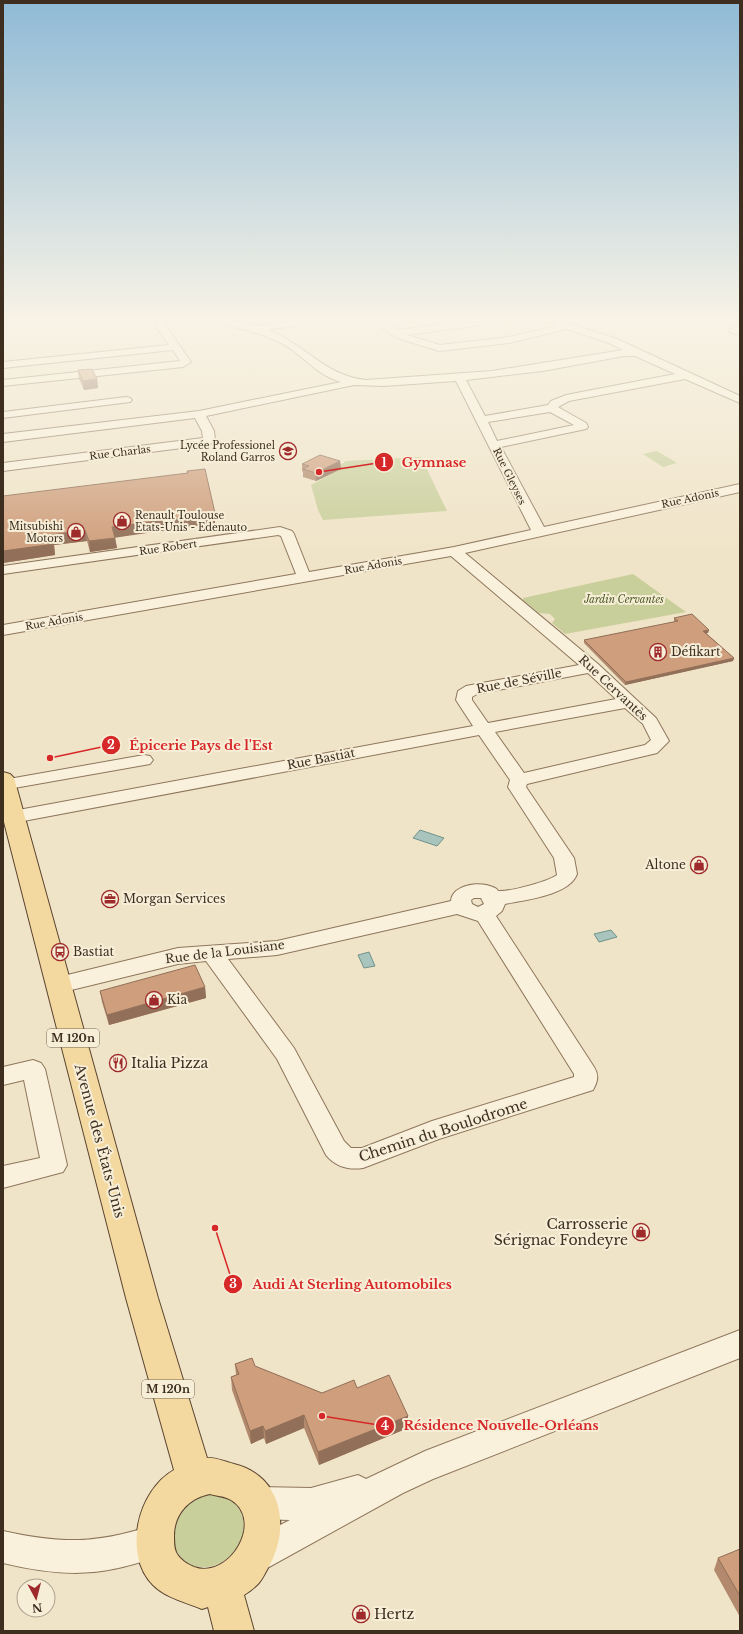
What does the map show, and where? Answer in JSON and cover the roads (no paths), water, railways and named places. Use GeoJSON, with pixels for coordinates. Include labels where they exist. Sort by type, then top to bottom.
{"type":"FeatureCollection","features":[{"type":"Feature","properties":{"kind":"main road","name":"Avenue des États-Unis"},"geometry":{"type":"LineString","coordinates":[[4,782],[140,1291],[196,1479]]}},
{"type":"Feature","properties":{"kind":"main road"},"geometry":{"type":"LineString","coordinates":[[210,1476],[225,1476],[250,1490],[258,1503],[263,1519],[263,1537],[257,1555],[244,1572],[236,1579],[222,1586],[203,1589],[184,1585],[169,1575],[159,1559],[154,1541],[156,1525],[161,1510],[170,1497],[182,1486],[196,1479],[210,1476]]}},
{"type":"Feature","properties":{"kind":"main road"},"geometry":{"type":"LineString","coordinates":[[222,1586],[234,1631]]}},
{"type":"Feature","properties":{"kind":"street"},"geometry":{"type":"LineString","coordinates":[[3,415],[110,398]]}},
{"type":"Feature","properties":{"kind":"street"},"geometry":{"type":"LineString","coordinates":[[125,398],[136,421]]}},
{"type":"Feature","properties":{"kind":"street"},"geometry":{"type":"LineString","coordinates":[[3,438],[199,414],[279,398]]}},
{"type":"Feature","properties":{"kind":"street","name":"Rue Gleyses"},"geometry":{"type":"LineString","coordinates":[[470,398],[495,445],[513,486],[536,527],[540,531]]}},
{"type":"Feature","properties":{"kind":"street"},"geometry":{"type":"LineString","coordinates":[[552,408],[555,403],[565,398]]}},
{"type":"Feature","properties":{"kind":"street"},"geometry":{"type":"LineString","coordinates":[[482,420],[552,408],[582,425],[582,428],[495,445]]}},
{"type":"Feature","properties":{"kind":"street","name":"Rue Charlas"},"geometry":{"type":"LineString","coordinates":[[3,467],[209,440],[208,431],[199,414]]}},
{"type":"Feature","properties":{"kind":"street","name":"Rue Adonis"},"geometry":{"type":"LineString","coordinates":[[3,630],[454,551],[740,488]]}},
{"type":"Feature","properties":{"kind":"street","name":"Rue Robert"},"geometry":{"type":"LineString","coordinates":[[3,570],[280,531],[287,534],[304,577]]}},
{"type":"Feature","properties":{"kind":"street","name":"Rue Cervantès"},"geometry":{"type":"LineString","coordinates":[[454,551],[592,667],[650,722],[660,742],[651,749],[519,780]]}},
{"type":"Feature","properties":{"kind":"street","name":"Rue de Séville"},"geometry":{"type":"LineString","coordinates":[[484,729],[464,700],[464,695],[472,690],[592,667]]}},
{"type":"Feature","properties":{"kind":"street","name":"Rue Bastiat"},"geometry":{"type":"LineString","coordinates":[[13,817],[629,702]]}},
{"type":"Feature","properties":{"kind":"street"},"geometry":{"type":"LineString","coordinates":[[484,729],[519,780]]}},
{"type":"Feature","properties":{"kind":"street"},"geometry":{"type":"LineString","coordinates":[[4,782],[144,760]]}},
{"type":"Feature","properties":{"kind":"street","name":"Rue de la Louisiane"},"geometry":{"type":"LineString","coordinates":[[59,985],[178,956],[211,952],[277,948],[461,906],[468,912],[553,885],[564,880],[568,868],[564,858],[517,787],[519,780]]}},
{"type":"Feature","properties":{"kind":"street","name":"Chemin du Boulodrome"},"geometry":{"type":"LineString","coordinates":[[211,952],[286,1054],[335,1148],[342,1156],[351,1159],[363,1158],[432,1131],[585,1083],[586,1073],[489,906]]}},
{"type":"Feature","properties":{"kind":"street"},"geometry":{"type":"LineString","coordinates":[[3,1076],[33,1070],[54,1165],[3,1177]]}},
{"type":"Feature","properties":{"kind":"street"},"geometry":{"type":"LineString","coordinates":[[257,1555],[392,1482],[425,1467],[733,1348]]}},
{"type":"Feature","properties":{"kind":"street"},"geometry":{"type":"LineString","coordinates":[[258,1503],[311,1504],[392,1482]]}},
{"type":"Feature","properties":{"kind":"street"},"geometry":{"type":"LineString","coordinates":[[3,1547],[63,1558],[96,1558],[128,1550],[154,1541]]}},
{"type":"Feature","properties":{"kind":"water"},"geometry":{"type":"Polygon","coordinates":[[[420,830],[444,838],[437,846],[413,838],[420,830]]]}},
{"type":"Feature","properties":{"kind":"water"},"geometry":{"type":"Polygon","coordinates":[[[611,930],[617,937],[599,942],[594,934],[611,930]]]}},
{"type":"Feature","properties":{"kind":"water"},"geometry":{"type":"Polygon","coordinates":[[[369,952],[375,966],[364,968],[358,955],[369,952]]]}},
{"type":"Feature","properties":{"kind":"place","name":"Lycée Professionel Roland Garros"},"geometry":{"type":"Point","coordinates":[288,451]}},
{"type":"Feature","properties":{"kind":"place","name":"Gymnase"},"geometry":{"type":"Point","coordinates":[319,472]}},
{"type":"Feature","properties":{"kind":"place","name":"Renault Toulouse Etats-Unis - Edenauto"},"geometry":{"type":"Point","coordinates":[122,521]}},
{"type":"Feature","properties":{"kind":"place","name":"Mitsubishi Motors"},"geometry":{"type":"Point","coordinates":[76,532]}},
{"type":"Feature","properties":{"kind":"place","name":"Défikart"},"geometry":{"type":"Point","coordinates":[658,652]}},
{"type":"Feature","properties":{"kind":"place","name":"Épicerie Pays de l'Est"},"geometry":{"type":"Point","coordinates":[50,758]}},
{"type":"Feature","properties":{"kind":"place","name":"Altone"},"geometry":{"type":"Point","coordinates":[699,865]}},
{"type":"Feature","properties":{"kind":"place","name":"Morgan Services"},"geometry":{"type":"Point","coordinates":[110,899]}},
{"type":"Feature","properties":{"kind":"place","name":"Bastiat"},"geometry":{"type":"Point","coordinates":[60,952]}},
{"type":"Feature","properties":{"kind":"place","name":"Kia"},"geometry":{"type":"Point","coordinates":[154,1000]}},
{"type":"Feature","properties":{"kind":"place","name":"Italia Pizza"},"geometry":{"type":"Point","coordinates":[118,1063]}},
{"type":"Feature","properties":{"kind":"place","name":"Audi At Sterling Automobiles"},"geometry":{"type":"Point","coordinates":[215,1228]}},
{"type":"Feature","properties":{"kind":"place","name":"Carrosserie Sérignac Fondeyre"},"geometry":{"type":"Point","coordinates":[641,1232]}},
{"type":"Feature","properties":{"kind":"place","name":"Résidence Nouvelle-Orléans"},"geometry":{"type":"Point","coordinates":[322,1416]}},
{"type":"Feature","properties":{"kind":"place","name":"Hertz"},"geometry":{"type":"Point","coordinates":[361,1614]}},
{"type":"Feature","properties":{"kind":"park label","name":"Jardin Cervantes"},"geometry":{"type":"Point","coordinates":[624,599]}}]}
